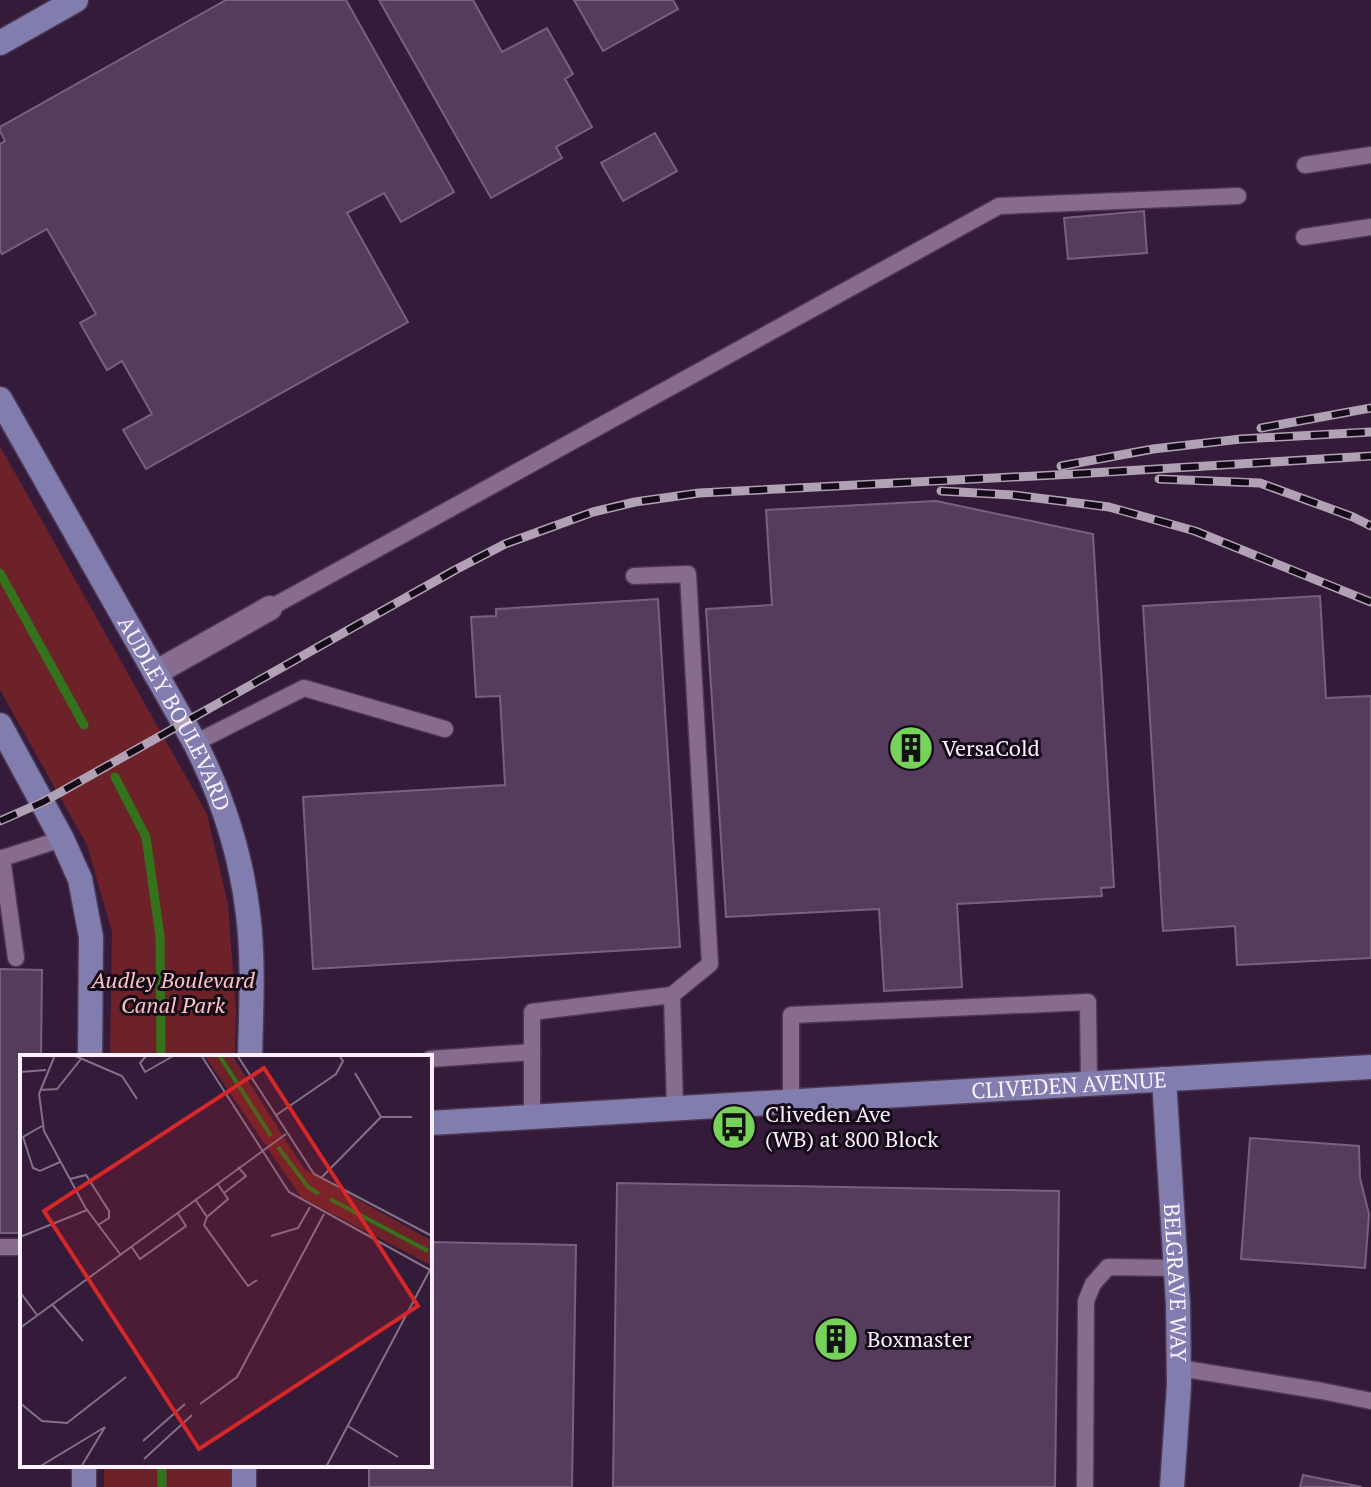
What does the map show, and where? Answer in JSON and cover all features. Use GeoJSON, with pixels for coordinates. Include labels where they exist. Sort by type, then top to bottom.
{"type":"FeatureCollection","features":[{"type":"Feature","properties":{"kind":"street"},"geometry":{"type":"LineString","coordinates":[[0,43],[76,0]]}},
{"type":"Feature","properties":{"kind":"street","name":"AUDLEY BOULEVARD"},"geometry":{"type":"LineString","coordinates":[[0,399],[206,763],[225,811],[241,871],[249,931],[252,992],[250,1055]]}},
{"type":"Feature","properties":{"kind":"street"},"geometry":{"type":"LineString","coordinates":[[155,673],[270,608]]}},
{"type":"Feature","properties":{"kind":"street"},"geometry":{"type":"LineString","coordinates":[[0,725],[62,839],[80,879],[91,937],[90,1055]]}},
{"type":"Feature","properties":{"kind":"street","name":"CLIVEDEN AVENUE"},"geometry":{"type":"LineString","coordinates":[[432,1123],[1371,1067]]}},
{"type":"Feature","properties":{"kind":"street","name":"BELGRAVE WAY"},"geometry":{"type":"LineString","coordinates":[[1164,1079],[1179,1368],[1172,1487]]}},
{"type":"Feature","properties":{"kind":"lane"},"geometry":{"type":"LineString","coordinates":[[1305,165],[1371,155]]}},
{"type":"Feature","properties":{"kind":"lane"},"geometry":{"type":"LineString","coordinates":[[270,608],[999,206],[1238,196]]}},
{"type":"Feature","properties":{"kind":"lane"},"geometry":{"type":"LineString","coordinates":[[1304,237],[1371,227]]}},
{"type":"Feature","properties":{"kind":"lane"},"geometry":{"type":"LineString","coordinates":[[532,1117],[532,1012],[672,995],[710,964],[688,574],[634,576]]}},
{"type":"Feature","properties":{"kind":"lane"},"geometry":{"type":"LineString","coordinates":[[195,743],[304,688],[445,729]]}},
{"type":"Feature","properties":{"kind":"lane"},"geometry":{"type":"LineString","coordinates":[[16,958],[1,859],[62,839]]}},
{"type":"Feature","properties":{"kind":"lane"},"geometry":{"type":"LineString","coordinates":[[672,995],[675,1108]]}},
{"type":"Feature","properties":{"kind":"lane"},"geometry":{"type":"LineString","coordinates":[[791,1101],[791,1015],[1088,1002],[1089,1084]]}},
{"type":"Feature","properties":{"kind":"lane"},"geometry":{"type":"LineString","coordinates":[[432,1059],[532,1052]]}},
{"type":"Feature","properties":{"kind":"lane"},"geometry":{"type":"LineString","coordinates":[[1085,1487],[1086,1301],[1093,1284],[1108,1267],[1176,1268]]}},
{"type":"Feature","properties":{"kind":"lane"},"geometry":{"type":"LineString","coordinates":[[1179,1368],[1371,1401]]}},
{"type":"Feature","properties":{"kind":"green space","name":"Audley Boulevard Canal Park"},"geometry":{"type":"Polygon","coordinates":[[[0,446],[207,814],[228,904],[236,1011],[235,1055],[110,1055],[112,932],[87,845],[0,690],[0,446]]]}},
{"type":"Feature","properties":{"kind":"green space"},"geometry":{"type":"Polygon","coordinates":[[[104,1467],[231,1467],[231,1487],[104,1487],[104,1467]]]}},
{"type":"Feature","properties":{"kind":"building"},"geometry":{"type":"Polygon","coordinates":[[[226,0],[346,0],[454,192],[401,222],[384,193],[347,213],[408,322],[146,469],[123,430],[152,414],[122,361],[107,370],[80,323],[96,314],[47,229],[2,254],[0,250],[0,144],[5,141],[0,127],[226,0]]]}},
{"type":"Feature","properties":{"kind":"building"},"geometry":{"type":"Polygon","coordinates":[[[379,0],[473,0],[502,52],[547,28],[573,74],[565,79],[592,127],[556,147],[562,158],[491,198],[379,0]]]}},
{"type":"Feature","properties":{"kind":"building"},"geometry":{"type":"Polygon","coordinates":[[[574,0],[673,0],[678,9],[603,51],[574,0]]]}},
{"type":"Feature","properties":{"kind":"building"},"geometry":{"type":"Polygon","coordinates":[[[655,133],[677,171],[623,201],[601,163],[655,133]]]}},
{"type":"Feature","properties":{"kind":"building"},"geometry":{"type":"Polygon","coordinates":[[[1144,211],[1147,253],[1068,259],[1064,218],[1144,211]]]}},
{"type":"Feature","properties":{"kind":"building","name":"VersaCold"},"geometry":{"type":"Polygon","coordinates":[[[936,501],[1093,534],[1114,887],[1101,888],[1102,896],[957,904],[962,987],[884,991],[879,909],[726,917],[706,609],[772,605],[766,510],[936,501]]]}},
{"type":"Feature","properties":{"kind":"building"},"geometry":{"type":"Polygon","coordinates":[[[1320,596],[1326,698],[1371,696],[1371,958],[1237,965],[1235,926],[1163,931],[1143,606],[1320,596]]]}},
{"type":"Feature","properties":{"kind":"building"},"geometry":{"type":"Polygon","coordinates":[[[658,599],[680,947],[313,969],[303,797],[505,785],[500,696],[476,697],[471,617],[496,616],[496,609],[658,599]]]}},
{"type":"Feature","properties":{"kind":"building"},"geometry":{"type":"Polygon","coordinates":[[[0,969],[42,970],[41,1055],[20,1055],[20,1233],[0,1233],[0,969]]]}},
{"type":"Feature","properties":{"kind":"building"},"geometry":{"type":"Polygon","coordinates":[[[1250,1138],[1359,1146],[1360,1178],[1369,1214],[1365,1268],[1241,1259],[1250,1138]]]}},
{"type":"Feature","properties":{"kind":"building","name":"Boxmaster"},"geometry":{"type":"Polygon","coordinates":[[[617,1183],[1059,1191],[1055,1487],[613,1487],[617,1183]]]}},
{"type":"Feature","properties":{"kind":"building"},"geometry":{"type":"Polygon","coordinates":[[[432,1242],[576,1245],[572,1487],[369,1487],[369,1467],[432,1467],[432,1242]]]}},
{"type":"Feature","properties":{"kind":"building"},"geometry":{"type":"Polygon","coordinates":[[[1303,1475],[1362,1487],[1300,1487],[1303,1475]]]}},
{"type":"Feature","properties":{"kind":"waterway"},"geometry":{"type":"LineString","coordinates":[[0,573],[84,725]]}},
{"type":"Feature","properties":{"kind":"waterway"},"geometry":{"type":"LineString","coordinates":[[115,777],[146,837],[160,936],[161,1055]]}},
{"type":"Feature","properties":{"kind":"waterway"},"geometry":{"type":"LineString","coordinates":[[162,1467],[162,1487]]}},
{"type":"Feature","properties":{"kind":"railway"},"geometry":{"type":"LineString","coordinates":[[1261,428],[1371,408]]}},
{"type":"Feature","properties":{"kind":"railway"},"geometry":{"type":"LineString","coordinates":[[1061,466],[1153,449],[1241,439],[1371,432]]}},
{"type":"Feature","properties":{"kind":"railway"},"geometry":{"type":"LineString","coordinates":[[0,821],[43,802],[455,570],[505,544],[593,512],[635,502],[699,493],[1371,456]]}},
{"type":"Feature","properties":{"kind":"railway"},"geometry":{"type":"LineString","coordinates":[[1159,479],[1260,483],[1371,526]]}},
{"type":"Feature","properties":{"kind":"railway"},"geometry":{"type":"LineString","coordinates":[[941,491],[1013,495],[1109,507],[1195,531],[1371,602]]}},
{"type":"Feature","properties":{"kind":"place","name":"VersaCold"},"geometry":{"type":"Point","coordinates":[911,748]}},
{"type":"Feature","properties":{"kind":"place","name":"Cliveden Ave (WB) at 800 Block"},"geometry":{"type":"Point","coordinates":[734,1127]}},
{"type":"Feature","properties":{"kind":"place","name":"Boxmaster"},"geometry":{"type":"Point","coordinates":[836,1339]}}]}
